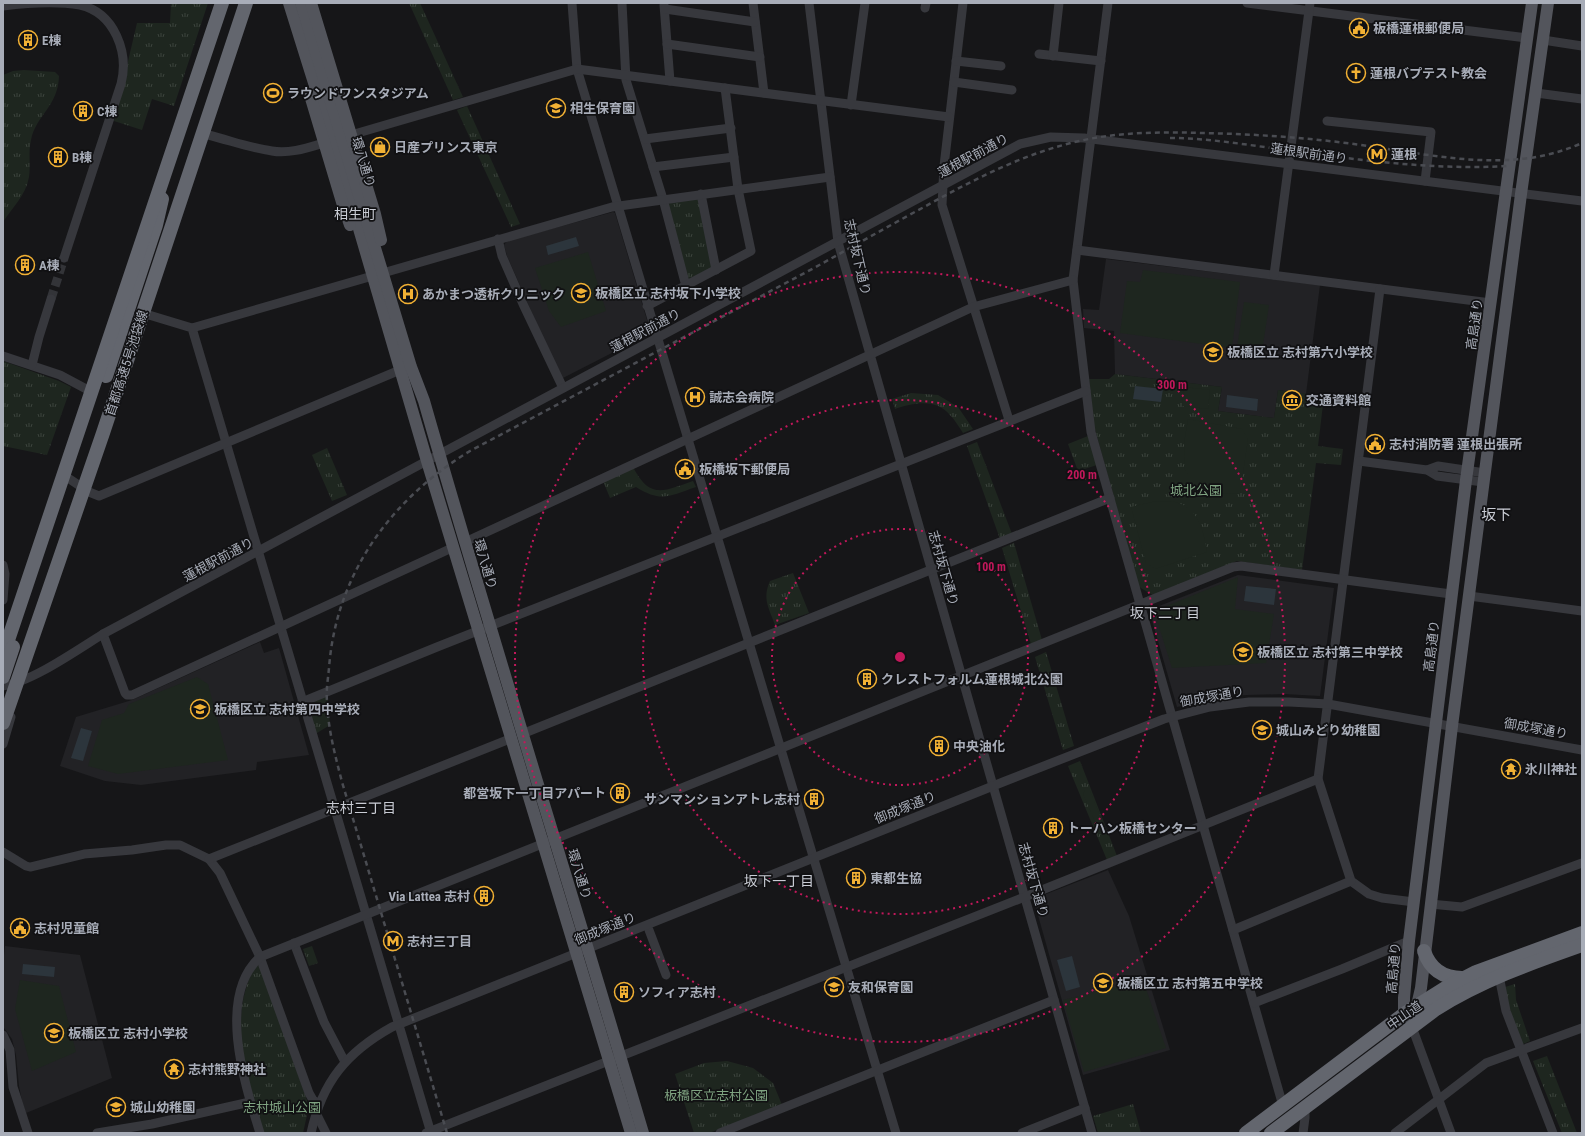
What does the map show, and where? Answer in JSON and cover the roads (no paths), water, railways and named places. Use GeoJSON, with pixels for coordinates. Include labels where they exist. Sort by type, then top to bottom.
{"type":"FeatureCollection","features":[{"type":"Feature","properties":{"kind":"highway","name":"首都高速5号池袋線"},"geometry":{"type":"LineString","coordinates":[[3,655],[221,3]]}},
{"type":"Feature","properties":{"kind":"highway","name":"首都高速5号池袋線"},"geometry":{"type":"LineString","coordinates":[[4,721],[103,433],[246,3]]}},
{"type":"Feature","properties":{"kind":"highway"},"geometry":{"type":"LineString","coordinates":[[4,721],[17,668],[139,285],[156,224],[172,157]]}},
{"type":"Feature","properties":{"kind":"highway"},"geometry":{"type":"LineString","coordinates":[[3,676],[139,285],[168,214],[196,171]]}},
{"type":"Feature","properties":{"kind":"highway","name":"中山道"},"geometry":{"type":"LineString","coordinates":[[1246,1133],[1404,1014],[1462,978],[1582,933]]}},
{"type":"Feature","properties":{"kind":"highway","name":"中山道"},"geometry":{"type":"LineString","coordinates":[[1271,1133],[1451,999],[1499,976],[1582,944]]}},
{"type":"Feature","properties":{"kind":"highway"},"geometry":{"type":"LineString","coordinates":[[1424,950],[1429,963],[1439,972],[1449,977],[1462,978]]}},
{"type":"Feature","properties":{"kind":"main road"},"geometry":{"type":"LineString","coordinates":[[281,3],[353,234],[367,265],[376,273],[385,261],[381,237],[312,3]]}},
{"type":"Feature","properties":{"kind":"main road","name":"環八通り"},"geometry":{"type":"LineString","coordinates":[[289,3],[350,198],[376,273],[424,401],[439,455],[460,544],[517,736],[544,844],[581,951],[621,1057],[643,1133]]}},
{"type":"Feature","properties":{"kind":"main road","name":"環八通り"},"geometry":{"type":"LineString","coordinates":[[301,3],[365,212],[376,273],[400,370],[427,461],[460,544]]}},
{"type":"Feature","properties":{"kind":"main road","name":"高島通り"},"geometry":{"type":"LineString","coordinates":[[1404,1014],[1409,941],[1451,594],[1532,3]]}},
{"type":"Feature","properties":{"kind":"main road"},"geometry":{"type":"LineString","coordinates":[[1412,1027],[1418,1005],[1484,477],[1548,3]]}},
{"type":"Feature","properties":{"kind":"main road","name":"環八通り"},"geometry":{"type":"LineString","coordinates":[[517,736],[555,839],[608,1062],[631,1133]]}},
{"type":"Feature","properties":{"kind":"main road"},"geometry":{"type":"LineString","coordinates":[[1404,1014],[1412,1027]]}},
{"type":"Feature","properties":{"kind":"street"},"geometry":{"type":"LineString","coordinates":[[3,652],[32,569],[118,306],[172,157],[221,3]]}},
{"type":"Feature","properties":{"kind":"street"},"geometry":{"type":"LineString","coordinates":[[3,744],[22,681],[89,492],[252,3]]}},
{"type":"Feature","properties":{"kind":"street"},"geometry":{"type":"LineString","coordinates":[[572,3],[577,69],[896,1133]]}},
{"type":"Feature","properties":{"kind":"street"},"geometry":{"type":"LineString","coordinates":[[622,3],[627,75],[626,80],[654,167],[686,286]]}},
{"type":"Feature","properties":{"kind":"street"},"geometry":{"type":"LineString","coordinates":[[753,3],[764,93]]}},
{"type":"Feature","properties":{"kind":"street","name":"志村坂下通り"},"geometry":{"type":"LineString","coordinates":[[809,3],[838,242],[1092,1133]]}},
{"type":"Feature","properties":{"kind":"street"},"geometry":{"type":"LineString","coordinates":[[851,105],[865,3]]}},
{"type":"Feature","properties":{"kind":"street"},"geometry":{"type":"LineString","coordinates":[[963,3],[942,186],[942,205],[1009,420]]}},
{"type":"Feature","properties":{"kind":"street"},"geometry":{"type":"LineString","coordinates":[[1053,56],[1059,3]]}},
{"type":"Feature","properties":{"kind":"street"},"geometry":{"type":"LineString","coordinates":[[1108,3],[1073,280],[1091,432],[1283,1106]]}},
{"type":"Feature","properties":{"kind":"street"},"geometry":{"type":"LineString","coordinates":[[1247,3],[1309,7],[1527,38]]}},
{"type":"Feature","properties":{"kind":"street"},"geometry":{"type":"LineString","coordinates":[[3,6],[18,4],[69,4],[86,7],[107,22],[117,37],[122,50],[124,67],[121,84],[64,258]]}},
{"type":"Feature","properties":{"kind":"street"},"geometry":{"type":"LineString","coordinates":[[670,81],[664,6],[755,22]]}},
{"type":"Feature","properties":{"kind":"street"},"geometry":{"type":"LineString","coordinates":[[1274,275],[1309,7]]}},
{"type":"Feature","properties":{"kind":"street"},"geometry":{"type":"LineString","coordinates":[[1543,40],[1582,46]]}},
{"type":"Feature","properties":{"kind":"street"},"geometry":{"type":"LineString","coordinates":[[667,44],[760,57]]}},
{"type":"Feature","properties":{"kind":"street"},"geometry":{"type":"LineString","coordinates":[[1039,54],[1101,61]]}},
{"type":"Feature","properties":{"kind":"street"},"geometry":{"type":"LineString","coordinates":[[956,61],[1001,66]]}},
{"type":"Feature","properties":{"kind":"street"},"geometry":{"type":"LineString","coordinates":[[351,135],[577,69],[950,117]]}},
{"type":"Feature","properties":{"kind":"street"},"geometry":{"type":"LineString","coordinates":[[954,82],[1012,90]]}},
{"type":"Feature","properties":{"kind":"street"},"geometry":{"type":"LineString","coordinates":[[648,306],[751,251],[738,189],[725,88]]}},
{"type":"Feature","properties":{"kind":"street"},"geometry":{"type":"LineString","coordinates":[[1536,93],[1582,96]]}},
{"type":"Feature","properties":{"kind":"street"},"geometry":{"type":"LineString","coordinates":[[1327,120],[1430,132],[1425,181]]}},
{"type":"Feature","properties":{"kind":"street"},"geometry":{"type":"LineString","coordinates":[[645,140],[731,128]]}},
{"type":"Feature","properties":{"kind":"street"},"geometry":{"type":"LineString","coordinates":[[208,134],[272,151],[285,152],[305,149],[324,143]]}},
{"type":"Feature","properties":{"kind":"street","name":"蓮根駅前通り"},"geometry":{"type":"LineString","coordinates":[[3,686],[22,681],[40,672],[104,634],[1020,144],[1051,137],[1091,138],[1582,201]]}},
{"type":"Feature","properties":{"kind":"street"},"geometry":{"type":"LineString","coordinates":[[654,167],[734,157]]}},
{"type":"Feature","properties":{"kind":"street"},"geometry":{"type":"LineString","coordinates":[[149,315],[192,328],[376,273],[618,206],[830,177]]}},
{"type":"Feature","properties":{"kind":"street"},"geometry":{"type":"LineString","coordinates":[[701,194],[716,270]]}},
{"type":"Feature","properties":{"kind":"street"},"geometry":{"type":"LineString","coordinates":[[498,239],[502,256],[563,388]]}},
{"type":"Feature","properties":{"kind":"street"},"geometry":{"type":"LineString","coordinates":[[1077,250],[1491,303]]}},
{"type":"Feature","properties":{"kind":"street"},"geometry":{"type":"LineString","coordinates":[[104,634],[125,693],[130,696],[973,307],[1073,280]]}},
{"type":"Feature","properties":{"kind":"street"},"geometry":{"type":"LineString","coordinates":[[1380,289],[1318,779],[1351,881],[1368,894],[1382,898],[1414,902]]}},
{"type":"Feature","properties":{"kind":"street"},"geometry":{"type":"LineString","coordinates":[[32,365],[51,299]]}},
{"type":"Feature","properties":{"kind":"street"},"geometry":{"type":"LineString","coordinates":[[192,328],[429,1132],[1025,897],[1318,779]]}},
{"type":"Feature","properties":{"kind":"street"},"geometry":{"type":"LineString","coordinates":[[3,356],[60,374],[90,391]]}},
{"type":"Feature","properties":{"kind":"street"},"geometry":{"type":"LineString","coordinates":[[62,474],[89,492],[99,496],[400,370]]}},
{"type":"Feature","properties":{"kind":"street"},"geometry":{"type":"LineString","coordinates":[[302,702],[1009,420],[1086,391]]}},
{"type":"Feature","properties":{"kind":"street"},"geometry":{"type":"LineString","coordinates":[[1359,461],[1427,470],[1437,476],[1467,475],[1484,477]]}},
{"type":"Feature","properties":{"kind":"street"},"geometry":{"type":"LineString","coordinates":[[209,859],[1110,498]]}},
{"type":"Feature","properties":{"kind":"street"},"geometry":{"type":"LineString","coordinates":[[3,565],[5,574],[3,600]]}},
{"type":"Feature","properties":{"kind":"street"},"geometry":{"type":"LineString","coordinates":[[260,1133],[250,1102],[240,1062],[237,1037],[239,999],[243,983],[254,964],[260,958],[294,943],[1237,566],[1451,594]]}},
{"type":"Feature","properties":{"kind":"street"},"geometry":{"type":"LineString","coordinates":[[1469,596],[1582,611]]}},
{"type":"Feature","properties":{"kind":"street","name":"御成塚通り"},"geometry":{"type":"LineString","coordinates":[[311,1133],[319,1104],[327,1086],[345,1062],[356,1050],[369,1040],[398,1024],[581,951],[667,920],[814,858],[1172,716],[1210,707],[1249,702],[1328,704],[1582,750]]}},
{"type":"Feature","properties":{"kind":"street"},"geometry":{"type":"LineString","coordinates":[[3,852],[30,867],[84,854],[132,850],[166,844],[180,844],[209,859],[220,873],[260,958],[309,1093],[313,1100],[319,1104]]}},
{"type":"Feature","properties":{"kind":"street"},"geometry":{"type":"LineString","coordinates":[[1430,904],[1462,907],[1582,863]]}},
{"type":"Feature","properties":{"kind":"street"},"geometry":{"type":"LineString","coordinates":[[1233,930],[1351,881]]}},
{"type":"Feature","properties":{"kind":"street"},"geometry":{"type":"LineString","coordinates":[[649,930],[666,975]]}},
{"type":"Feature","properties":{"kind":"street"},"geometry":{"type":"LineString","coordinates":[[1254,1004],[1409,941]]}},
{"type":"Feature","properties":{"kind":"street"},"geometry":{"type":"LineString","coordinates":[[294,943],[324,1022],[345,1062]]}},
{"type":"Feature","properties":{"kind":"street"},"geometry":{"type":"LineString","coordinates":[[1499,976],[1506,1011],[1553,1133]]}},
{"type":"Feature","properties":{"kind":"street"},"geometry":{"type":"LineString","coordinates":[[720,1133],[1054,1000]]}},
{"type":"Feature","properties":{"kind":"street"},"geometry":{"type":"LineString","coordinates":[[1412,1027],[1451,1133]]}},
{"type":"Feature","properties":{"kind":"street"},"geometry":{"type":"LineString","coordinates":[[1395,1133],[1486,1063],[1582,1028]]}},
{"type":"Feature","properties":{"kind":"street"},"geometry":{"type":"LineString","coordinates":[[3,1035],[10,1050],[13,1087],[28,1133]]}},
{"type":"Feature","properties":{"kind":"street"},"geometry":{"type":"LineString","coordinates":[[97,1133],[158,1122],[250,1102]]}},
{"type":"Feature","properties":{"kind":"street"},"geometry":{"type":"LineString","coordinates":[[1022,1133],[1085,1108]]}},
{"type":"Feature","properties":{"kind":"street"},"geometry":{"type":"LineString","coordinates":[[1303,1133],[1305,1118],[1304,1108]]}},
{"type":"Feature","properties":{"kind":"street"},"geometry":{"type":"LineString","coordinates":[[316,1113],[326,1133]]}},
{"type":"Feature","properties":{"kind":"tunnel"},"geometry":{"type":"LineString","coordinates":[[51,299],[64,258]]}},
{"type":"Feature","properties":{"kind":"railway"},"geometry":{"type":"LineString","coordinates":[[447,1133],[342,782],[330,732],[327,697],[329,668],[334,634],[343,601],[356,571],[372,542],[393,516],[416,492],[442,470],[470,451],[814,268],[946,195],[1012,163],[1058,146],[1082,140],[1131,134],[1167,132],[1221,133],[1310,139],[1435,156],[1495,160],[1524,159],[1553,153],[1582,143]]}},
{"type":"Feature","properties":{"kind":"railway"},"geometry":{"type":"LineString","coordinates":[[1170,138],[1216,141],[1401,164],[1454,167],[1508,166]]}},
{"type":"Feature","properties":{"kind":"place","name":"板橋蓮根郵便局"},"geometry":{"type":"Point","coordinates":[1359,28]}},
{"type":"Feature","properties":{"kind":"place","name":"E棟"},"geometry":{"type":"Point","coordinates":[28,40]}},
{"type":"Feature","properties":{"kind":"place","name":"蓮根バプテスト教会"},"geometry":{"type":"Point","coordinates":[1356,73]}},
{"type":"Feature","properties":{"kind":"place","name":"ラウンドワンスタジアム"},"geometry":{"type":"Point","coordinates":[273,93]}},
{"type":"Feature","properties":{"kind":"place","name":"相生保育園"},"geometry":{"type":"Point","coordinates":[556,108]}},
{"type":"Feature","properties":{"kind":"place","name":"C棟"},"geometry":{"type":"Point","coordinates":[83,111]}},
{"type":"Feature","properties":{"kind":"place","name":"日産プリンス東京"},"geometry":{"type":"Point","coordinates":[380,147]}},
{"type":"Feature","properties":{"kind":"place","name":"蓮根"},"geometry":{"type":"Point","coordinates":[1377,154]}},
{"type":"Feature","properties":{"kind":"place","name":"B棟"},"geometry":{"type":"Point","coordinates":[58,157]}},
{"type":"Feature","properties":{"kind":"place","name":"A棟"},"geometry":{"type":"Point","coordinates":[25,265]}},
{"type":"Feature","properties":{"kind":"place","name":"板橋区立 志村坂下小学校"},"geometry":{"type":"Point","coordinates":[581,293]}},
{"type":"Feature","properties":{"kind":"place","name":"あかまつ透析クリニック"},"geometry":{"type":"Point","coordinates":[408,294]}},
{"type":"Feature","properties":{"kind":"place","name":"板橋区立 志村第六小学校"},"geometry":{"type":"Point","coordinates":[1213,352]}},
{"type":"Feature","properties":{"kind":"place","name":"誠志会病院"},"geometry":{"type":"Point","coordinates":[695,397]}},
{"type":"Feature","properties":{"kind":"place","name":"交通資料館"},"geometry":{"type":"Point","coordinates":[1292,400]}},
{"type":"Feature","properties":{"kind":"place","name":"志村消防署 蓮根出張所"},"geometry":{"type":"Point","coordinates":[1375,444]}},
{"type":"Feature","properties":{"kind":"place","name":"板橋坂下郵便局"},"geometry":{"type":"Point","coordinates":[685,469]}},
{"type":"Feature","properties":{"kind":"place","name":"板橋区立 志村第三中学校"},"geometry":{"type":"Point","coordinates":[1243,652]}},
{"type":"Feature","properties":{"kind":"place","name":"クレストフォルム蓮根城北公園"},"geometry":{"type":"Point","coordinates":[867,679]}},
{"type":"Feature","properties":{"kind":"place","name":"板橋区立 志村第四中学校"},"geometry":{"type":"Point","coordinates":[200,709]}},
{"type":"Feature","properties":{"kind":"place","name":"城山みどり幼稚園"},"geometry":{"type":"Point","coordinates":[1262,730]}},
{"type":"Feature","properties":{"kind":"place","name":"中央油化"},"geometry":{"type":"Point","coordinates":[939,746]}},
{"type":"Feature","properties":{"kind":"place","name":"氷川神社"},"geometry":{"type":"Point","coordinates":[1511,769]}},
{"type":"Feature","properties":{"kind":"place","name":"都営坂下一丁目アパート"},"geometry":{"type":"Point","coordinates":[620,793]}},
{"type":"Feature","properties":{"kind":"place","name":"サンマンションアトレ志村"},"geometry":{"type":"Point","coordinates":[814,799]}},
{"type":"Feature","properties":{"kind":"place","name":"トーハン板橋センター"},"geometry":{"type":"Point","coordinates":[1053,828]}},
{"type":"Feature","properties":{"kind":"place","name":"東都生協"},"geometry":{"type":"Point","coordinates":[856,878]}},
{"type":"Feature","properties":{"kind":"place","name":"Via Lattea 志村"},"geometry":{"type":"Point","coordinates":[484,896]}},
{"type":"Feature","properties":{"kind":"place","name":"志村児童館"},"geometry":{"type":"Point","coordinates":[20,928]}},
{"type":"Feature","properties":{"kind":"place","name":"志村三丁目"},"geometry":{"type":"Point","coordinates":[393,941]}},
{"type":"Feature","properties":{"kind":"place","name":"板橋区立 志村第五中学校"},"geometry":{"type":"Point","coordinates":[1103,983]}},
{"type":"Feature","properties":{"kind":"place","name":"友和保育園"},"geometry":{"type":"Point","coordinates":[834,987]}},
{"type":"Feature","properties":{"kind":"place","name":"ソフィア志村"},"geometry":{"type":"Point","coordinates":[624,992]}},
{"type":"Feature","properties":{"kind":"place","name":"板橋区立 志村小学校"},"geometry":{"type":"Point","coordinates":[54,1033]}},
{"type":"Feature","properties":{"kind":"place","name":"志村熊野神社"},"geometry":{"type":"Point","coordinates":[174,1069]}},
{"type":"Feature","properties":{"kind":"place","name":"城山幼稚園"},"geometry":{"type":"Point","coordinates":[116,1107]}},
{"type":"Feature","properties":{"kind":"district","name":"相生町"},"geometry":{"type":"Point","coordinates":[355,214]}},
{"type":"Feature","properties":{"kind":"district","name":"坂下"},"geometry":{"type":"Point","coordinates":[1496,515]}},
{"type":"Feature","properties":{"kind":"district","name":"坂下二丁目"},"geometry":{"type":"Point","coordinates":[1165,613]}},
{"type":"Feature","properties":{"kind":"district","name":"志村三丁目"},"geometry":{"type":"Point","coordinates":[361,808]}},
{"type":"Feature","properties":{"kind":"district","name":"坂下一丁目"},"geometry":{"type":"Point","coordinates":[779,881]}},
{"type":"Feature","properties":{"kind":"park label","name":"城北公園"},"geometry":{"type":"Point","coordinates":[1196,490]}},
{"type":"Feature","properties":{"kind":"park label","name":"板橋区立志村公園"},"geometry":{"type":"Point","coordinates":[716,1095]}},
{"type":"Feature","properties":{"kind":"park label","name":"志村城山公園"},"geometry":{"type":"Point","coordinates":[282,1107]}}]}
